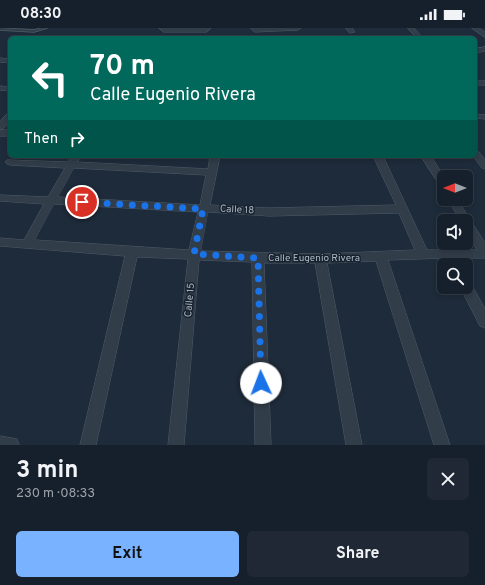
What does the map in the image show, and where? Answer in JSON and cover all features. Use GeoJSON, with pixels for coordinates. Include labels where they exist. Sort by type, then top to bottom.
{"type":"FeatureCollection","features":[{"type":"Feature","properties":{"kind":"street"},"geometry":{"type":"LineString","coordinates":[[255,29],[298,28]]}},
{"type":"Feature","properties":{"kind":"street"},"geometry":{"type":"LineString","coordinates":[[411,28],[418,36]]}},
{"type":"Feature","properties":{"kind":"street"},"geometry":{"type":"LineString","coordinates":[[475,28],[485,35]]}},
{"type":"Feature","properties":{"kind":"street"},"geometry":{"type":"LineString","coordinates":[[163,29],[207,29]]}},
{"type":"Feature","properties":{"kind":"street"},"geometry":{"type":"LineString","coordinates":[[0,127],[8,118]]}},
{"type":"Feature","properties":{"kind":"street"},"geometry":{"type":"LineString","coordinates":[[479,154],[485,166]]}},
{"type":"Feature","properties":{"kind":"street"},"geometry":{"type":"LineString","coordinates":[[27,244],[75,158]]}},
{"type":"Feature","properties":{"kind":"street","name":"Calle 15"},"geometry":{"type":"LineString","coordinates":[[176,445],[194,254],[214,158]]}},
{"type":"Feature","properties":{"kind":"street"},"geometry":{"type":"LineString","coordinates":[[379,158],[423,254]]}},
{"type":"Feature","properties":{"kind":"street"},"geometry":{"type":"LineString","coordinates":[[427,158],[437,174]]}},
{"type":"Feature","properties":{"kind":"street"},"geometry":{"type":"LineString","coordinates":[[10,162],[211,172]]}},
{"type":"Feature","properties":{"kind":"street","name":"Calle 18"},"geometry":{"type":"LineString","coordinates":[[0,198],[270,212],[402,209]]}},
{"type":"Feature","properties":{"kind":"street"},"geometry":{"type":"LineString","coordinates":[[473,233],[485,254]]}},
{"type":"Feature","properties":{"kind":"street","name":"Calle Eugenio Rivera"},"geometry":{"type":"LineString","coordinates":[[0,242],[132,252],[258,258],[320,259],[423,254],[485,254]]}},
{"type":"Feature","properties":{"kind":"street"},"geometry":{"type":"LineString","coordinates":[[88,445],[132,252]]}},
{"type":"Feature","properties":{"kind":"street"},"geometry":{"type":"LineString","coordinates":[[449,254],[451,258]]}},
{"type":"Feature","properties":{"kind":"street"},"geometry":{"type":"LineString","coordinates":[[381,257],[442,445]]}},
{"type":"Feature","properties":{"kind":"street"},"geometry":{"type":"LineString","coordinates":[[258,258],[263,445]]}},
{"type":"Feature","properties":{"kind":"street"},"geometry":{"type":"LineString","coordinates":[[320,259],[354,445]]}},
{"type":"Feature","properties":{"kind":"street"},"geometry":{"type":"LineString","coordinates":[[470,294],[485,322]]}},
{"type":"Feature","properties":{"kind":"street"},"geometry":{"type":"LineString","coordinates":[[0,444],[11,445]]}},
{"type":"Feature","properties":{"kind":"lane"},"geometry":{"type":"LineString","coordinates":[[0,29],[34,31],[46,28]]}},
{"type":"Feature","properties":{"kind":"route"},"geometry":{"type":"LineString","coordinates":[[82,202],[203,209],[194,254],[258,258],[261,383]]}}]}
